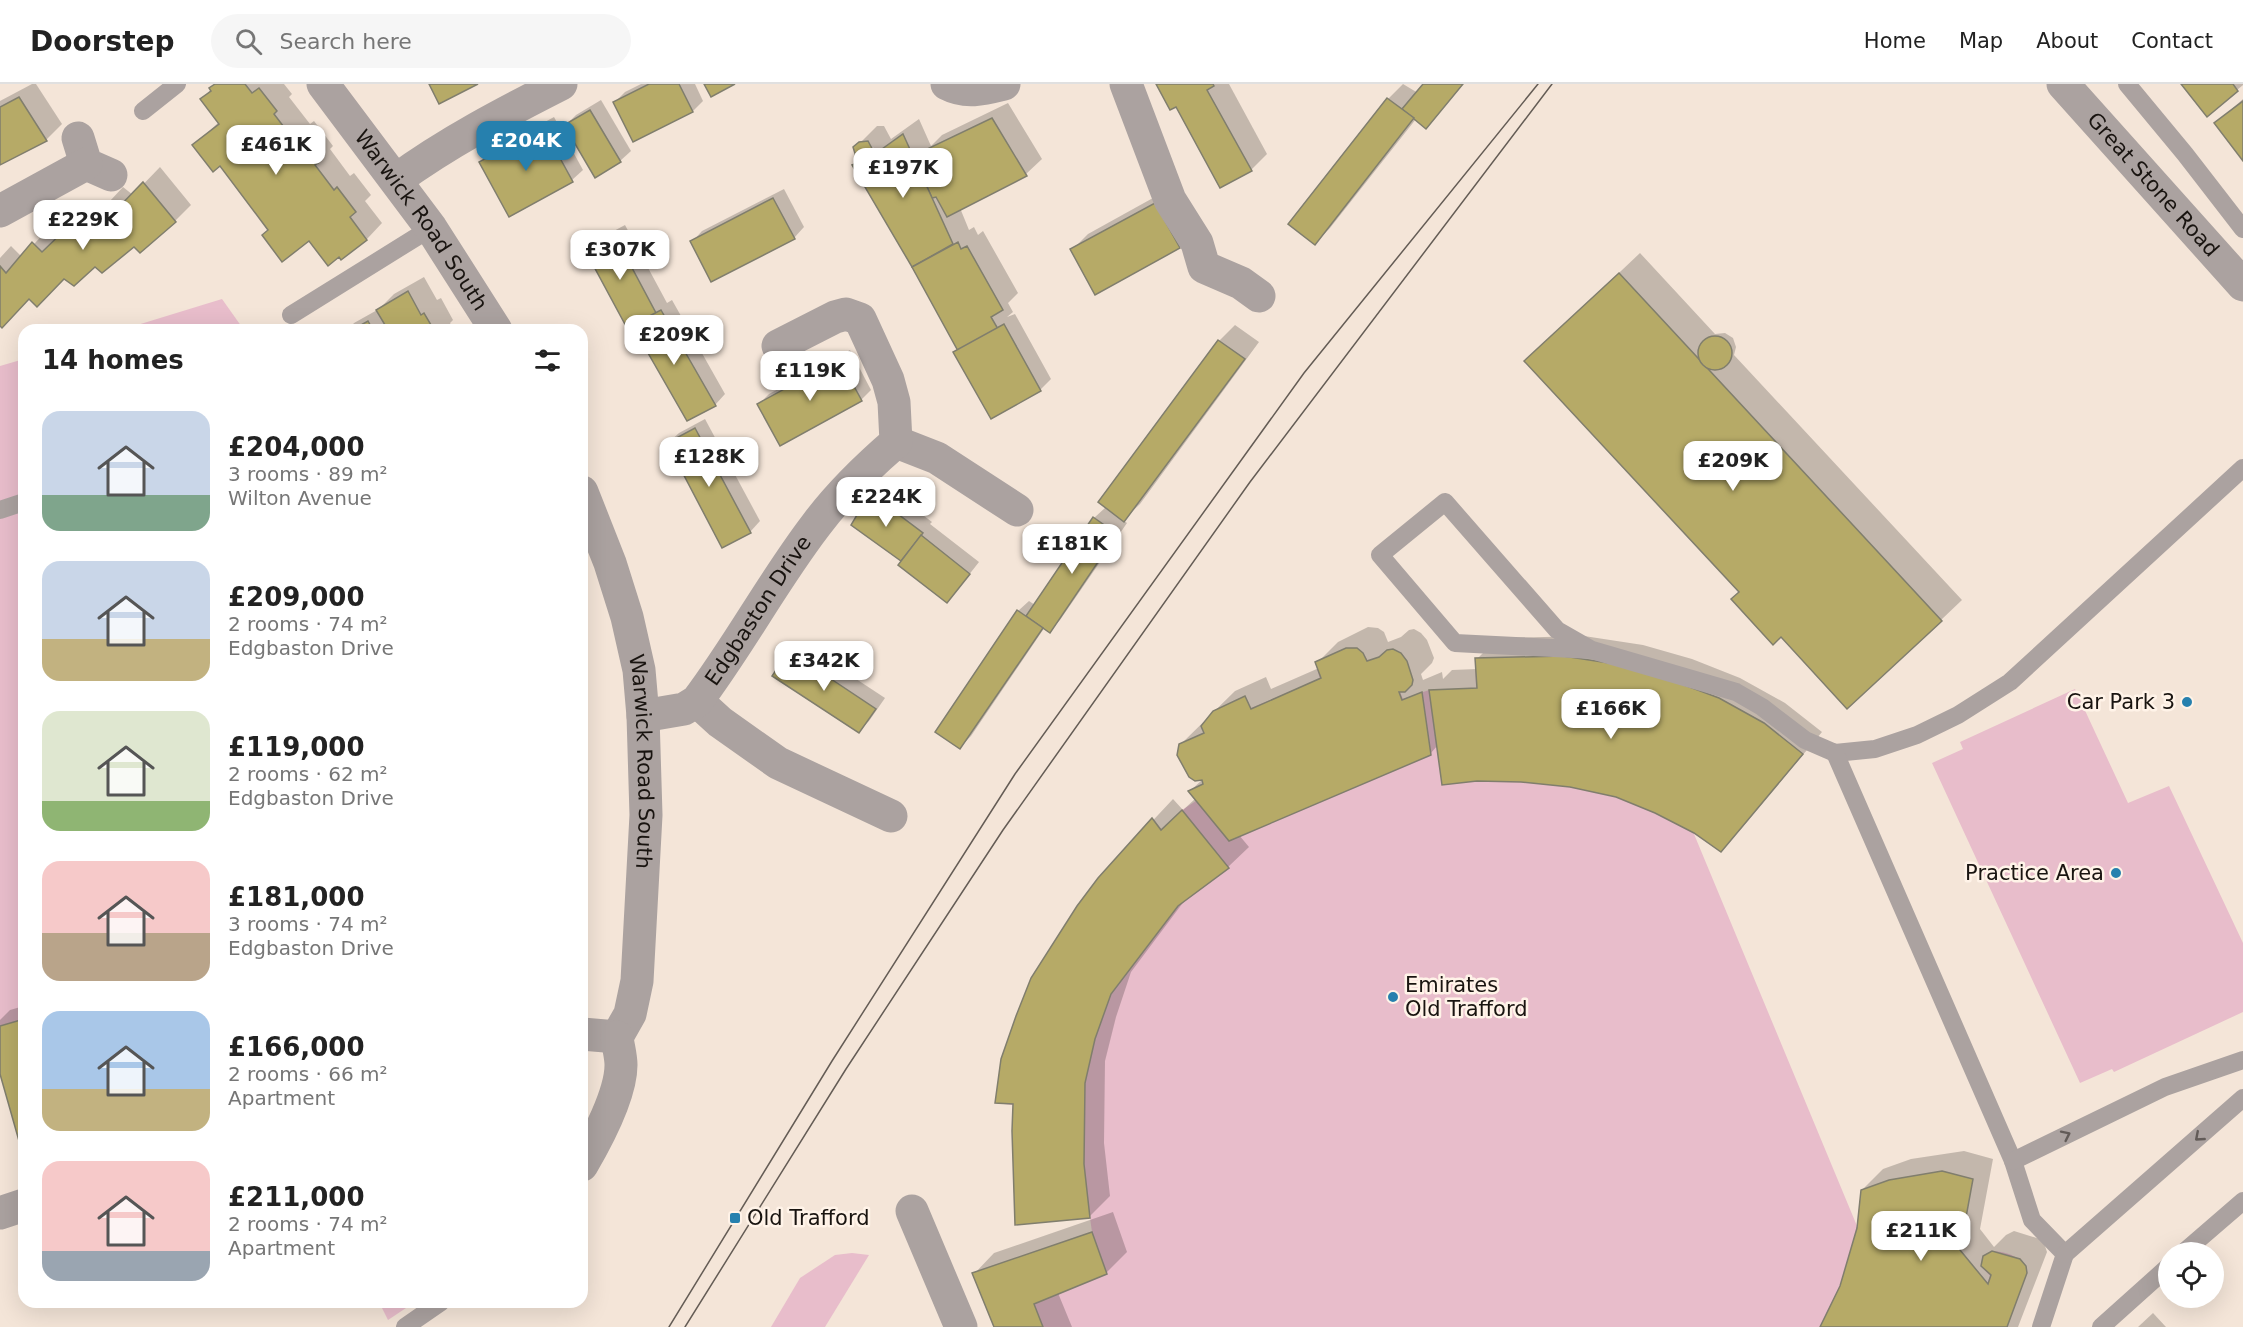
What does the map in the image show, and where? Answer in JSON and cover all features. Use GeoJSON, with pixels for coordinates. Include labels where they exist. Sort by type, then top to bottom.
{"type":"FeatureCollection","features":[{"type":"Feature","properties":{"kind":"street","name":"Warwick Road South"},"geometry":{"type":"LineString","coordinates":[[323,84],[431,228],[492,324]]}},
{"type":"Feature","properties":{"kind":"street"},"geometry":{"type":"LineString","coordinates":[[396,180],[426,158],[477,128],[561,84]]}},
{"type":"Feature","properties":{"kind":"street"},"geometry":{"type":"LineString","coordinates":[[947,84],[955,88],[975,91],[1004,84]]}},
{"type":"Feature","properties":{"kind":"street"},"geometry":{"type":"LineString","coordinates":[[1126,84],[1170,200],[1197,243],[1204,267],[1242,283],[1259,296]]}},
{"type":"Feature","properties":{"kind":"street","name":"Great Stone Road"},"geometry":{"type":"LineString","coordinates":[[2063,84],[2243,285]]}},
{"type":"Feature","properties":{"kind":"street"},"geometry":{"type":"LineString","coordinates":[[0,211],[92,159]]}},
{"type":"Feature","properties":{"kind":"street"},"geometry":{"type":"LineString","coordinates":[[778,346],[835,317],[846,314],[860,319],[888,380],[894,402],[896,442],[937,458],[1017,510]]}},
{"type":"Feature","properties":{"kind":"street","name":"Edgbaston Drive"},"geometry":{"type":"LineString","coordinates":[[643,716],[684,709],[697,701],[815,526],[873,461],[896,442]]}},
{"type":"Feature","properties":{"kind":"street","name":"Warwick Road South"},"geometry":{"type":"LineString","coordinates":[[588,507],[610,563],[627,617],[639,670],[643,716],[646,815],[637,981],[630,1014],[616,1037]]}},
{"type":"Feature","properties":{"kind":"street","name":"Edgbaston Drive"},"geometry":{"type":"LineString","coordinates":[[697,701],[720,722],[778,763],[891,816]]}},
{"type":"Feature","properties":{"kind":"street"},"geometry":{"type":"LineString","coordinates":[[588,1035],[616,1037],[621,1066],[602,1131],[588,1155]]}},
{"type":"Feature","properties":{"kind":"street"},"geometry":{"type":"LineString","coordinates":[[0,1212],[18,1207]]}},
{"type":"Feature","properties":{"kind":"street"},"geometry":{"type":"LineString","coordinates":[[912,1211],[961,1327]]}},
{"type":"Feature","properties":{"kind":"lane"},"geometry":{"type":"LineString","coordinates":[[143,111],[177,84]]}},
{"type":"Feature","properties":{"kind":"lane","name":"Great Stone Road"},"geometry":{"type":"LineString","coordinates":[[2127,84],[2243,229]]}},
{"type":"Feature","properties":{"kind":"lane"},"geometry":{"type":"LineString","coordinates":[[291,315],[431,228]]}},
{"type":"Feature","properties":{"kind":"lane"},"geometry":{"type":"LineString","coordinates":[[1592,650],[1557,630],[1445,502],[1380,555],[1455,643],[1592,650],[1736,692],[1762,707],[1805,740],[1835,753],[1875,749],[1917,735],[1958,716],[2010,682],[2243,468]]}},
{"type":"Feature","properties":{"kind":"lane"},"geometry":{"type":"LineString","coordinates":[[0,510],[18,504]]}},
{"type":"Feature","properties":{"kind":"lane"},"geometry":{"type":"LineString","coordinates":[[1835,753],[2013,1161],[2032,1220],[2065,1254]]}},
{"type":"Feature","properties":{"kind":"lane"},"geometry":{"type":"LineString","coordinates":[[2013,1161],[2165,1087],[2243,1060]]}},
{"type":"Feature","properties":{"kind":"lane"},"geometry":{"type":"LineString","coordinates":[[2041,1327],[2065,1254],[2243,1098]]}},
{"type":"Feature","properties":{"kind":"lane"},"geometry":{"type":"LineString","coordinates":[[2196,1242],[2243,1201]]}},
{"type":"Feature","properties":{"kind":"lane"},"geometry":{"type":"LineString","coordinates":[[2101,1327],[2158,1276]]}},
{"type":"Feature","properties":{"kind":"lane"},"geometry":{"type":"LineString","coordinates":[[405,1327],[432,1308]]}},
{"type":"Feature","properties":{"kind":"shaded area"},"geometry":{"type":"Polygon","coordinates":[[[222,299],[240,324],[141,324],[222,299]]]}},
{"type":"Feature","properties":{"kind":"shaded area"},"geometry":{"type":"Polygon","coordinates":[[[18,361],[18,1021],[0,1026],[0,366],[18,361]]]}},
{"type":"Feature","properties":{"kind":"shaded area","name":"Emirates Old Trafford"},"geometry":{"type":"Polygon","coordinates":[[[1346,648],[1359,651],[1368,661],[1401,653],[1407,661],[1413,680],[1408,689],[1400,692],[1403,699],[1429,690],[1476,688],[1475,658],[1719,698],[1764,723],[1803,754],[1721,852],[1694,834],[1857,1226],[1861,1190],[1889,1180],[1942,1171],[1973,1179],[1960,1250],[1987,1284],[1990,1276],[1981,1266],[1983,1256],[1992,1251],[2019,1259],[2027,1273],[2007,1327],[994,1327],[972,1273],[1092,1232],[1090,1218],[1015,1225],[1013,1105],[995,1103],[1001,1059],[1016,1016],[1077,906],[1098,878],[1152,818],[1162,830],[1182,810],[1196,801],[1188,791],[1203,784],[1202,781],[1195,781],[1189,777],[1177,755],[1179,744],[1204,733],[1201,726],[1213,711],[1245,696],[1251,708],[1320,679],[1315,662],[1346,648]]]}},
{"type":"Feature","properties":{"kind":"shaded area","name":"Practice Area"},"geometry":{"type":"Polygon","coordinates":[[[2075,689],[2128,803],[2169,786],[2243,943],[2243,1012],[2114,1072],[2112,1069],[2080,1083],[1932,763],[1963,749],[1960,742],[2075,689]]]}},
{"type":"Feature","properties":{"kind":"shaded area"},"geometry":{"type":"Polygon","coordinates":[[[852,1253],[869,1255],[825,1327],[771,1327],[800,1278],[835,1255],[852,1253]]]}},
{"type":"Feature","properties":{"kind":"shaded area"},"geometry":{"type":"Polygon","coordinates":[[[382,1308],[406,1308],[388,1320],[382,1308]]]}},
{"type":"Feature","properties":{"kind":"building"},"geometry":{"type":"Polygon","coordinates":[[[215,84],[245,84],[252,93],[259,88],[277,111],[274,114],[293,139],[297,136],[318,163],[315,165],[334,190],[337,187],[356,212],[350,217],[367,240],[341,260],[339,257],[328,266],[309,241],[282,262],[262,235],[268,230],[220,166],[213,172],[192,145],[219,124],[200,99],[211,91],[209,88],[215,84]]]}},
{"type":"Feature","properties":{"kind":"building"},"geometry":{"type":"Polygon","coordinates":[[[429,84],[478,84],[439,104],[429,84]]]}},
{"type":"Feature","properties":{"kind":"building"},"geometry":{"type":"Polygon","coordinates":[[[649,84],[679,84],[693,112],[633,142],[613,102],[649,84]]]}},
{"type":"Feature","properties":{"kind":"building"},"geometry":{"type":"Polygon","coordinates":[[[704,84],[735,84],[711,97],[704,84]]]}},
{"type":"Feature","properties":{"kind":"building"},"geometry":{"type":"Polygon","coordinates":[[[1156,84],[1213,84],[1214,86],[1207,90],[1252,171],[1220,188],[1176,107],[1170,110],[1156,84]]]}},
{"type":"Feature","properties":{"kind":"building"},"geometry":{"type":"Polygon","coordinates":[[[1423,84],[1463,84],[1426,129],[1402,109],[1423,84]]]}},
{"type":"Feature","properties":{"kind":"building"},"geometry":{"type":"Polygon","coordinates":[[[2181,84],[2233,84],[2238,91],[2207,117],[2181,84]]]}},
{"type":"Feature","properties":{"kind":"building"},"geometry":{"type":"Polygon","coordinates":[[[19,97],[47,141],[0,165],[0,107],[19,97]]]}},
{"type":"Feature","properties":{"kind":"building"},"geometry":{"type":"Polygon","coordinates":[[[1387,98],[1414,118],[1315,245],[1288,224],[1387,98]]]}},
{"type":"Feature","properties":{"kind":"building"},"geometry":{"type":"Polygon","coordinates":[[[2243,101],[2243,161],[2214,123],[2243,101]]]}},
{"type":"Feature","properties":{"kind":"building"},"geometry":{"type":"Polygon","coordinates":[[[590,110],[621,162],[595,178],[564,125],[590,110]]]}},
{"type":"Feature","properties":{"kind":"building"},"geometry":{"type":"Polygon","coordinates":[[[992,118],[1027,176],[947,217],[936,197],[932,198],[919,169],[921,164],[918,159],[927,155],[925,150],[992,118]]]}},
{"type":"Feature","properties":{"kind":"building"},"geometry":{"type":"Polygon","coordinates":[[[543,127],[573,182],[509,217],[479,162],[543,127]]]}},
{"type":"Feature","properties":{"kind":"building"},"geometry":{"type":"Polygon","coordinates":[[[903,134],[953,244],[912,267],[852,165],[860,162],[853,147],[859,142],[868,141],[875,154],[903,134]]]}},
{"type":"Feature","properties":{"kind":"building"},"geometry":{"type":"Polygon","coordinates":[[[143,182],[176,222],[140,253],[134,247],[102,273],[95,267],[74,286],[64,279],[37,307],[29,299],[2,328],[0,326],[0,266],[6,273],[32,242],[42,252],[71,224],[81,231],[106,202],[116,210],[143,182]]]}},
{"type":"Feature","properties":{"kind":"building"},"geometry":{"type":"Polygon","coordinates":[[[773,198],[795,239],[711,282],[690,241],[773,198]]]}},
{"type":"Feature","properties":{"kind":"building"},"geometry":{"type":"Polygon","coordinates":[[[1155,203],[1180,248],[1095,295],[1070,249],[1155,203]]]}},
{"type":"Feature","properties":{"kind":"building"},"geometry":{"type":"Polygon","coordinates":[[[614,234],[656,313],[627,328],[585,250],[614,234]]]}},
{"type":"Feature","properties":{"kind":"building"},"geometry":{"type":"Polygon","coordinates":[[[958,242],[961,249],[967,246],[1003,310],[991,317],[998,329],[958,351],[912,267],[958,242]]]}},
{"type":"Feature","properties":{"kind":"building"},"geometry":{"type":"Polygon","coordinates":[[[1619,273],[1942,621],[1847,709],[1781,637],[1773,645],[1731,599],[1739,592],[1524,361],[1619,273]]]}},
{"type":"Feature","properties":{"kind":"building"},"geometry":{"type":"Polygon","coordinates":[[[408,291],[421,315],[424,313],[430,324],[384,324],[376,310],[408,291]]]}},
{"type":"Feature","properties":{"kind":"building"},"geometry":{"type":"Polygon","coordinates":[[[661,310],[716,406],[687,421],[632,325],[661,310]]]}},
{"type":"Feature","properties":{"kind":"building"},"geometry":{"type":"Polygon","coordinates":[[[1004,324],[1041,391],[991,419],[953,352],[1004,324]]]}},
{"type":"Feature","properties":{"kind":"building"},"geometry":{"type":"Polygon","coordinates":[[[1715,336],[1727,341],[1732,353],[1727,365],[1715,370],[1703,365],[1698,353],[1703,341],[1715,336]]]}},
{"type":"Feature","properties":{"kind":"building"},"geometry":{"type":"Polygon","coordinates":[[[1218,340],[1245,359],[1124,522],[1098,502],[1218,340]]]}},
{"type":"Feature","properties":{"kind":"building"},"geometry":{"type":"Polygon","coordinates":[[[839,359],[862,401],[780,446],[757,404],[839,359]]]}},
{"type":"Feature","properties":{"kind":"building"},"geometry":{"type":"Polygon","coordinates":[[[695,428],[751,533],[722,548],[667,443],[695,428]]]}},
{"type":"Feature","properties":{"kind":"building"},"geometry":{"type":"Polygon","coordinates":[[[870,493],[923,533],[901,561],[851,525],[870,493]]]}},
{"type":"Feature","properties":{"kind":"building"},"geometry":{"type":"Polygon","coordinates":[[[1093,517],[1117,534],[1050,633],[1026,616],[1093,517]]]}},
{"type":"Feature","properties":{"kind":"building"},"geometry":{"type":"Polygon","coordinates":[[[921,535],[970,574],[947,603],[898,565],[921,535]]]}},
{"type":"Feature","properties":{"kind":"building"},"geometry":{"type":"Polygon","coordinates":[[[1017,610],[1043,628],[960,749],[935,732],[1017,610]]]}},
{"type":"Feature","properties":{"kind":"building"},"geometry":{"type":"Polygon","coordinates":[[[1346,648],[1357,648],[1367,661],[1379,657],[1387,650],[1393,649],[1401,653],[1407,661],[1413,680],[1412,685],[1405,692],[1399,692],[1402,700],[1422,692],[1431,755],[1229,841],[1188,791],[1203,784],[1202,780],[1195,781],[1189,777],[1177,755],[1179,744],[1204,733],[1201,726],[1213,711],[1245,696],[1251,709],[1321,678],[1315,662],[1346,648]]]}},
{"type":"Feature","properties":{"kind":"building"},"geometry":{"type":"Polygon","coordinates":[[[789,651],[876,709],[859,733],[772,676],[789,651]]]}},
{"type":"Feature","properties":{"kind":"building"},"geometry":{"type":"Polygon","coordinates":[[[1563,656],[1622,665],[1719,698],[1764,723],[1803,754],[1721,852],[1694,833],[1655,813],[1616,797],[1570,787],[1521,782],[1477,781],[1442,785],[1429,690],[1477,688],[1475,658],[1563,656]]]}},
{"type":"Feature","properties":{"kind":"building"},"geometry":{"type":"Polygon","coordinates":[[[1182,810],[1229,868],[1178,906],[1111,994],[1095,1039],[1085,1083],[1084,1164],[1090,1218],[1015,1225],[1013,1104],[995,1103],[1001,1059],[1031,978],[1077,906],[1098,878],[1152,818],[1161,830],[1182,810]]]}},
{"type":"Feature","properties":{"kind":"building"},"geometry":{"type":"Polygon","coordinates":[[[18,1021],[18,1137],[0,1074],[0,1026],[18,1021]]]}},
{"type":"Feature","properties":{"kind":"building"},"geometry":{"type":"Polygon","coordinates":[[[1942,1171],[1973,1179],[1960,1250],[1988,1284],[1991,1275],[1981,1266],[1983,1256],[1992,1251],[2020,1259],[2026,1266],[2027,1273],[2007,1327],[1820,1327],[1840,1286],[1857,1228],[1861,1190],[1889,1180],[1942,1171]]]}},
{"type":"Feature","properties":{"kind":"building"},"geometry":{"type":"Polygon","coordinates":[[[1092,1232],[1107,1274],[1034,1304],[1043,1327],[994,1327],[972,1273],[1092,1232]]]}},
{"type":"Feature","properties":{"kind":"tram line"},"geometry":{"type":"LineString","coordinates":[[669,1327],[832,1061],[1015,774],[1304,373],[1538,84]]}},
{"type":"Feature","properties":{"kind":"tram line"},"geometry":{"type":"LineString","coordinates":[[685,1327],[846,1069],[1003,830],[1250,482],[1552,84]]}},
{"type":"Feature","properties":{"kind":"place","name":"Car Park 3"},"geometry":{"type":"Point","coordinates":[2187,702]}},
{"type":"Feature","properties":{"kind":"place","name":"Practice Area"},"geometry":{"type":"Point","coordinates":[2116,873]}},
{"type":"Feature","properties":{"kind":"place","name":"Emirates Old Trafford"},"geometry":{"type":"Point","coordinates":[1393,997]}},
{"type":"Feature","properties":{"kind":"place","name":"Old Trafford"},"geometry":{"type":"Point","coordinates":[735,1218]}}]}
